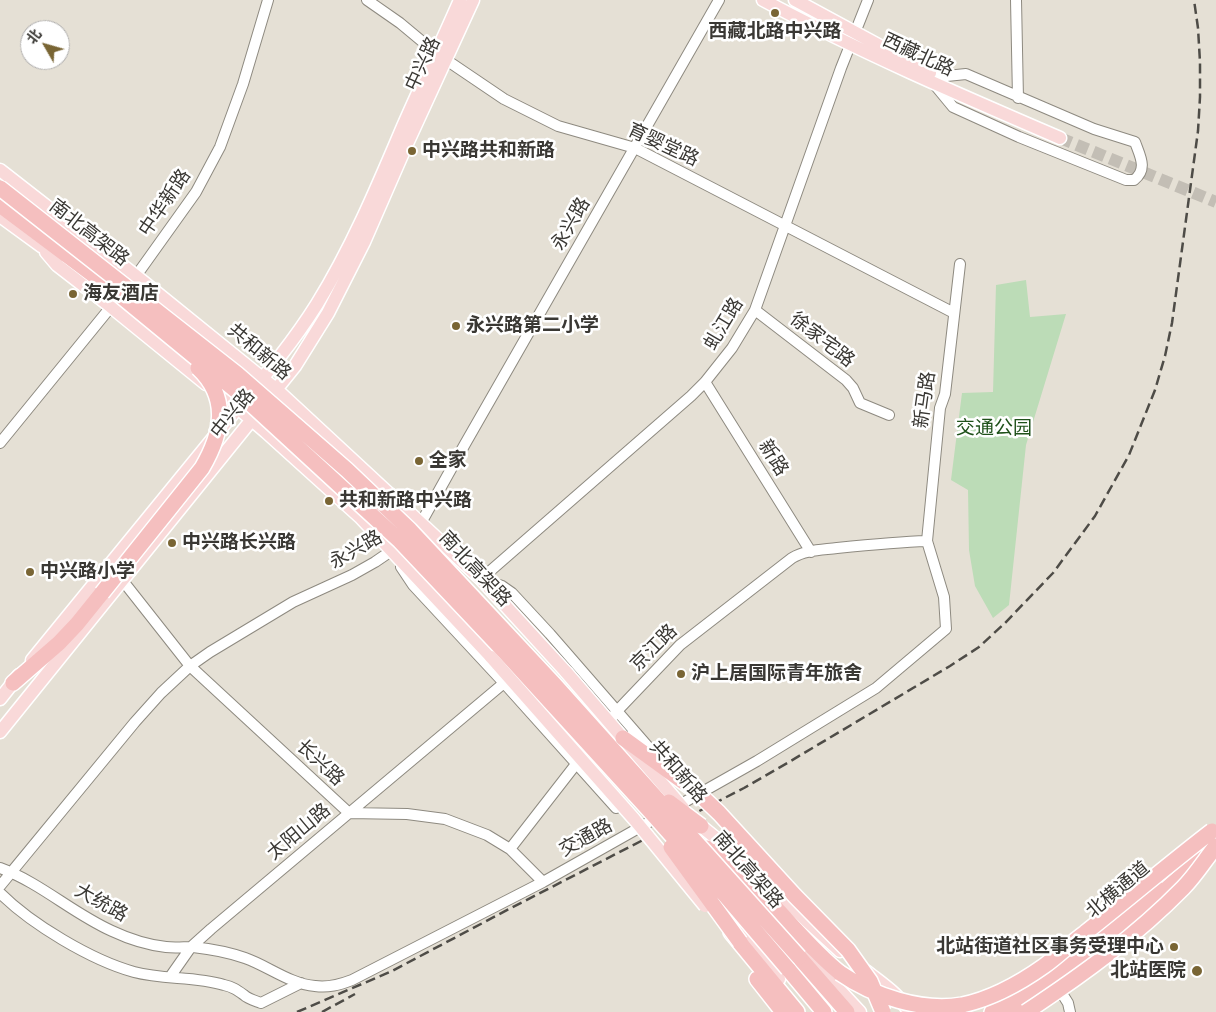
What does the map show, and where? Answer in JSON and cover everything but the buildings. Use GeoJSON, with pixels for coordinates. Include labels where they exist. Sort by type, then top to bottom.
{"type":"FeatureCollection","features":[{"type":"Feature","properties":{"kind":"highway","name":"南北高架路"},"geometry":{"type":"LineString","coordinates":[[0,188],[237,374],[347,470],[410,530],[554,684],[724,894],[824,1012]]}},
{"type":"Feature","properties":{"kind":"highway","name":"南北高架路"},"geometry":{"type":"LineString","coordinates":[[0,205],[114,299],[240,394],[400,541],[633,783]]}},
{"type":"Feature","properties":{"kind":"highway"},"geometry":{"type":"LineString","coordinates":[[13,683],[59,644],[78,624],[202,468],[213,450],[219,431],[220,412],[217,397],[211,384],[202,372],[114,299]]}},
{"type":"Feature","properties":{"kind":"highway"},"geometry":{"type":"LineString","coordinates":[[623,738],[696,791],[719,813],[795,896],[848,950],[870,981],[883,1012]]}},
{"type":"Feature","properties":{"kind":"highway"},"geometry":{"type":"LineString","coordinates":[[633,783],[696,831],[770,902],[815,951],[840,974],[866,988],[914,1008],[963,1005],[995,994],[1016,984],[1044,966],[1215,841]]}},
{"type":"Feature","properties":{"kind":"highway"},"geometry":{"type":"LineString","coordinates":[[633,783],[740,942]]}},
{"type":"Feature","properties":{"kind":"highway","name":"南北高架路"},"geometry":{"type":"LineString","coordinates":[[696,831],[847,1012]]}},
{"type":"Feature","properties":{"kind":"highway"},"geometry":{"type":"LineString","coordinates":[[1026,1012],[1077,978],[1146,923],[1184,887],[1215,841]]}},
{"type":"Feature","properties":{"kind":"highway","name":"北横通道"},"geometry":{"type":"LineString","coordinates":[[992,1012],[1086,942],[1165,877],[1215,841]]}},
{"type":"Feature","properties":{"kind":"highway","name":"北横通道"},"geometry":{"type":"LineString","coordinates":[[1010,1012],[1090,954],[1167,889],[1215,841]]}},
{"type":"Feature","properties":{"kind":"highway"},"geometry":{"type":"LineString","coordinates":[[706,906],[740,942],[797,1012]]}},
{"type":"Feature","properties":{"kind":"highway"},"geometry":{"type":"LineString","coordinates":[[706,906],[733,946],[783,1012]]}},
{"type":"Feature","properties":{"kind":"highway"},"geometry":{"type":"LineString","coordinates":[[874,1012],[896,1005],[938,1012]]}},
{"type":"Feature","properties":{"kind":"main road","name":"中兴路"},"geometry":{"type":"LineString","coordinates":[[0,732],[276,390],[328,313],[377,216],[441,56],[460,0]]}},
{"type":"Feature","properties":{"kind":"main road","name":"中兴路"},"geometry":{"type":"LineString","coordinates":[[0,699],[286,349],[316,304],[355,236],[441,56],[472,0]]}},
{"type":"Feature","properties":{"kind":"main road","name":"西藏北路"},"geometry":{"type":"LineString","coordinates":[[764,0],[853,39],[936,80],[1062,134]]}},
{"type":"Feature","properties":{"kind":"main road","name":"西藏北路"},"geometry":{"type":"LineString","coordinates":[[795,0],[853,39]]}},
{"type":"Feature","properties":{"kind":"main road","name":"共和新路"},"geometry":{"type":"LineString","coordinates":[[0,170],[136,276],[276,390],[482,579],[663,785],[696,831],[754,869],[830,942],[914,1008]]}},
{"type":"Feature","properties":{"kind":"main road"},"geometry":{"type":"LineString","coordinates":[[0,216],[41,246],[57,265],[114,299],[204,383],[219,392],[252,419],[360,517],[491,657],[634,819],[706,906]]}},
{"type":"Feature","properties":{"kind":"main road"},"geometry":{"type":"LineString","coordinates":[[1015,1012],[1110,943],[1215,841]]}},
{"type":"Feature","properties":{"kind":"main road"},"geometry":{"type":"LineString","coordinates":[[987,1012],[1011,998],[1169,868],[1215,841]]}},
{"type":"Feature","properties":{"kind":"main road"},"geometry":{"type":"LineString","coordinates":[[804,1012],[709,889],[707,882],[715,872],[726,869],[799,944],[860,1012]]}},
{"type":"Feature","properties":{"kind":"street","name":"中华新路"},"geometry":{"type":"LineString","coordinates":[[0,443],[114,299],[136,276],[196,192],[220,147],[243,84],[268,0]]}},
{"type":"Feature","properties":{"kind":"street","name":"育婴堂路"},"geometry":{"type":"LineString","coordinates":[[367,0],[400,23],[441,56],[504,99],[558,126],[634,148],[954,312]]}},
{"type":"Feature","properties":{"kind":"street","name":"永兴路"},"geometry":{"type":"LineString","coordinates":[[0,886],[135,722],[161,693],[190,666],[292,602],[352,575],[391,552],[421,523],[719,0]]}},
{"type":"Feature","properties":{"kind":"street","name":"虬江路"},"geometry":{"type":"LineString","coordinates":[[482,579],[648,435],[705,382],[732,348],[755,310],[868,0]]}},
{"type":"Feature","properties":{"kind":"street"},"geometry":{"type":"LineString","coordinates":[[1016,0],[1018,98]]}},
{"type":"Feature","properties":{"kind":"street"},"geometry":{"type":"LineString","coordinates":[[966,74],[1018,98],[1094,129],[1136,142],[1143,164],[1140,174],[1134,180],[1126,180],[1019,137],[952,107],[936,80],[966,74]]}},
{"type":"Feature","properties":{"kind":"street","name":"新马路"},"geometry":{"type":"LineString","coordinates":[[927,541],[940,408],[945,394],[960,264]]}},
{"type":"Feature","properties":{"kind":"street","name":"徐家宅路"},"geometry":{"type":"LineString","coordinates":[[755,310],[846,380],[853,388],[860,403],[889,415]]}},
{"type":"Feature","properties":{"kind":"street","name":"新路"},"geometry":{"type":"LineString","coordinates":[[705,382],[811,552]]}},
{"type":"Feature","properties":{"kind":"street","name":"京江路"},"geometry":{"type":"LineString","coordinates":[[510,849],[617,711],[680,645],[792,558],[811,552],[874,544],[927,541]]}},
{"type":"Feature","properties":{"kind":"street","name":"交通路"},"geometry":{"type":"LineString","coordinates":[[300,983],[326,987],[352,980],[543,882],[757,761],[876,688],[946,628],[944,597],[927,541]]}},
{"type":"Feature","properties":{"kind":"street"},"geometry":{"type":"LineString","coordinates":[[391,552],[413,585],[636,830]]}},
{"type":"Feature","properties":{"kind":"street","name":"共和新路"},"geometry":{"type":"LineString","coordinates":[[482,579],[502,586],[512,593],[692,797]]}},
{"type":"Feature","properties":{"kind":"street","name":"长兴路"},"geometry":{"type":"LineString","coordinates":[[123,581],[190,666],[348,813],[407,814],[445,820],[487,835],[510,849],[543,882]]}},
{"type":"Feature","properties":{"kind":"street","name":"太阳山路"},"geometry":{"type":"LineString","coordinates":[[170,978],[192,947],[348,813],[504,683]]}},
{"type":"Feature","properties":{"kind":"street","name":"大统路"},"geometry":{"type":"LineString","coordinates":[[0,868],[38,886],[74,911],[114,932],[147,943],[167,947],[219,950],[245,958],[300,983]]}},
{"type":"Feature","properties":{"kind":"street"},"geometry":{"type":"LineString","coordinates":[[0,892],[18,909],[87,953],[129,970],[170,978],[191,978],[224,985],[262,1003],[300,983]]}},
{"type":"Feature","properties":{"kind":"street"},"geometry":{"type":"LineString","coordinates":[[1056,984],[1068,1003],[1070,1012]]}},
{"type":"Feature","properties":{"kind":"green space","name":"交通公园"},"geometry":{"type":"Polygon","coordinates":[[[1026,280],[1030,317],[1066,314],[1026,445],[1009,605],[993,618],[975,586],[969,550],[968,490],[951,480],[962,393],[993,392],[996,285],[1026,280]]]}},
{"type":"Feature","properties":{"kind":"tunnel"},"geometry":{"type":"LineString","coordinates":[[1060,138],[1216,202]]}},
{"type":"Feature","properties":{"kind":"railway"},"geometry":{"type":"LineString","coordinates":[[297,1012],[392,971],[744,788],[789,762],[979,647],[1053,573],[1095,516],[1129,455],[1155,390],[1165,356],[1172,323],[1198,131],[1200,62],[1194,0]]}},
{"type":"Feature","properties":{"kind":"railway"},"geometry":{"type":"LineString","coordinates":[[322,1012],[355,994]]}},
{"type":"Feature","properties":{"kind":"place","name":"西藏北路中兴路"},"geometry":{"type":"Point","coordinates":[775,13]}},
{"type":"Feature","properties":{"kind":"place","name":"中兴路共和新路"},"geometry":{"type":"Point","coordinates":[412,151]}},
{"type":"Feature","properties":{"kind":"place","name":"海友酒店"},"geometry":{"type":"Point","coordinates":[73,294]}},
{"type":"Feature","properties":{"kind":"place","name":"永兴路第二小学"},"geometry":{"type":"Point","coordinates":[456,326]}},
{"type":"Feature","properties":{"kind":"place","name":"全家"},"geometry":{"type":"Point","coordinates":[419,461]}},
{"type":"Feature","properties":{"kind":"place","name":"共和新路中兴路"},"geometry":{"type":"Point","coordinates":[329,501]}},
{"type":"Feature","properties":{"kind":"place","name":"中兴路长兴路"},"geometry":{"type":"Point","coordinates":[172,543]}},
{"type":"Feature","properties":{"kind":"place","name":"中兴路小学"},"geometry":{"type":"Point","coordinates":[30,572]}},
{"type":"Feature","properties":{"kind":"place","name":"沪上居国际青年旅舍"},"geometry":{"type":"Point","coordinates":[681,674]}},
{"type":"Feature","properties":{"kind":"place","name":"北站街道社区事务受理中心"},"geometry":{"type":"Point","coordinates":[1174,947]}},
{"type":"Feature","properties":{"kind":"place","name":"北站医院"},"geometry":{"type":"Point","coordinates":[1197,971]}}]}
